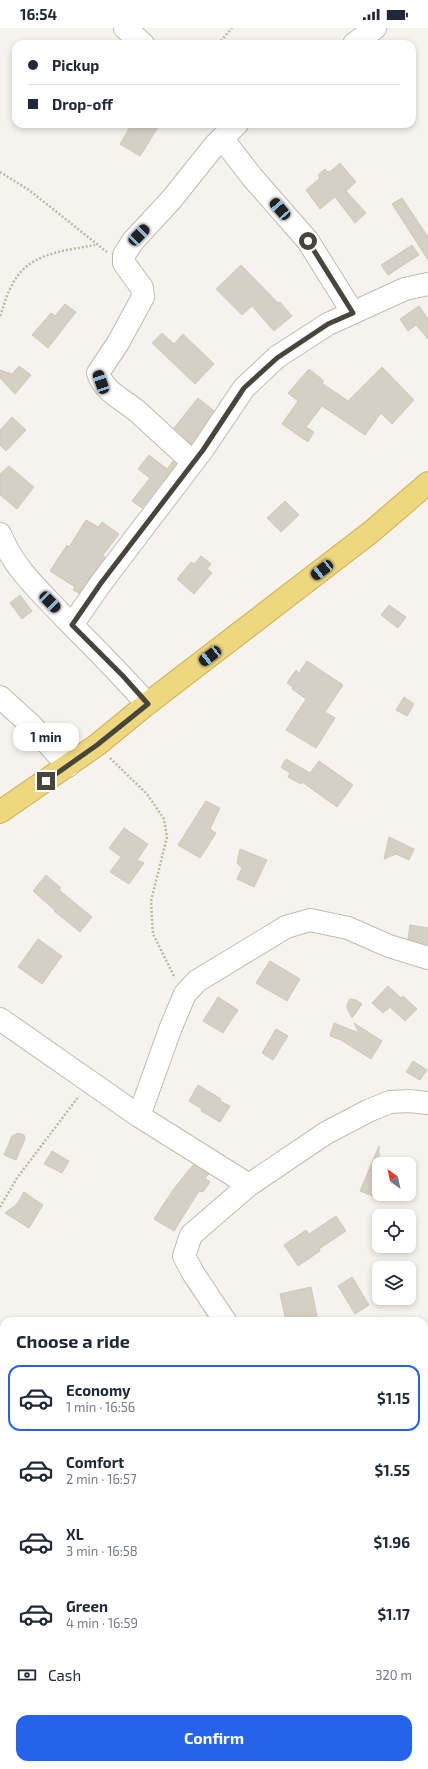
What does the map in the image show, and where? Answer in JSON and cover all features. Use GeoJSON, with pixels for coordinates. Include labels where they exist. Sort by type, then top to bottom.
{"type":"FeatureCollection","features":[{"type":"Feature","properties":{"kind":"highway"},"geometry":{"type":"LineString","coordinates":[[0,812],[97,745],[371,532],[428,483]]}},
{"type":"Feature","properties":{"kind":"street"},"geometry":{"type":"LineString","coordinates":[[125,28],[138,40]]}},
{"type":"Feature","properties":{"kind":"street"},"geometry":{"type":"LineString","coordinates":[[359,40],[375,28]]}},
{"type":"Feature","properties":{"kind":"street"},"geometry":{"type":"LineString","coordinates":[[193,462],[137,411],[110,392],[101,382],[98,373],[118,343],[143,297],[142,288],[124,263],[124,255],[133,241],[171,200],[228,130],[252,177],[308,241],[353,313]]}},
{"type":"Feature","properties":{"kind":"street"},"geometry":{"type":"LineString","coordinates":[[72,625],[101,583],[228,415],[244,388],[277,358],[328,324],[405,289],[428,284]]}},
{"type":"Feature","properties":{"kind":"street"},"geometry":{"type":"LineString","coordinates":[[0,534],[22,573],[123,676],[148,704]]}},
{"type":"Feature","properties":{"kind":"street"},"geometry":{"type":"LineString","coordinates":[[0,697],[32,726],[68,766]]}},
{"type":"Feature","properties":{"kind":"street"},"geometry":{"type":"LineString","coordinates":[[139,1116],[171,1027],[185,994],[197,981],[286,927],[310,920],[348,928],[390,946],[428,958]]}},
{"type":"Feature","properties":{"kind":"street"},"geometry":{"type":"LineString","coordinates":[[0,1019],[139,1116],[250,1185]]}},
{"type":"Feature","properties":{"kind":"street"},"geometry":{"type":"LineString","coordinates":[[222,1317],[193,1273],[184,1256],[191,1235],[250,1185],[326,1133],[368,1111],[390,1102],[409,1101],[428,1103]]}},
{"type":"Feature","properties":{"kind":"path"},"geometry":{"type":"LineString","coordinates":[[222,40],[232,28]]}},
{"type":"Feature","properties":{"kind":"path"},"geometry":{"type":"LineString","coordinates":[[0,172],[29,190],[96,245],[124,263]]}},
{"type":"Feature","properties":{"kind":"path"},"geometry":{"type":"LineString","coordinates":[[0,316],[11,286],[30,262],[48,254],[96,245]]}},
{"type":"Feature","properties":{"kind":"path"},"geometry":{"type":"LineString","coordinates":[[97,745],[147,794],[164,819],[167,837],[151,901],[153,934],[164,959],[185,994]]}},
{"type":"Feature","properties":{"kind":"path"},"geometry":{"type":"LineString","coordinates":[[0,1206],[17,1178],[90,1081]]}},
{"type":"Feature","properties":{"kind":"building"},"geometry":{"type":"Polygon","coordinates":[[[130,128],[158,128],[140,156],[120,144],[130,128]]]}},
{"type":"Feature","properties":{"kind":"building"},"geometry":{"type":"Polygon","coordinates":[[[340,163],[356,182],[346,191],[366,213],[355,223],[335,197],[320,209],[306,190],[320,178],[318,175],[325,169],[328,172],[331,171],[340,163]]]}},
{"type":"Feature","properties":{"kind":"building"},"geometry":{"type":"Polygon","coordinates":[[[402,198],[428,237],[428,260],[392,204],[402,198]]]}},
{"type":"Feature","properties":{"kind":"building"},"geometry":{"type":"Polygon","coordinates":[[[412,245],[419,255],[388,275],[381,265],[412,245]]]}},
{"type":"Feature","properties":{"kind":"building"},"geometry":{"type":"Polygon","coordinates":[[[241,265],[278,303],[280,302],[292,316],[274,331],[252,306],[242,315],[216,289],[241,265]]]}},
{"type":"Feature","properties":{"kind":"building"},"geometry":{"type":"Polygon","coordinates":[[[65,304],[76,312],[48,348],[32,335],[51,313],[55,316],[65,304]]]}},
{"type":"Feature","properties":{"kind":"building"},"geometry":{"type":"Polygon","coordinates":[[[419,306],[428,319],[428,339],[416,325],[408,331],[400,319],[419,306]]]}},
{"type":"Feature","properties":{"kind":"building"},"geometry":{"type":"Polygon","coordinates":[[[162,333],[174,344],[183,334],[214,364],[195,384],[152,343],[162,333]]]}},
{"type":"Feature","properties":{"kind":"building"},"geometry":{"type":"Polygon","coordinates":[[[19,366],[31,375],[15,394],[0,378],[0,370],[12,374],[19,366]]]}},
{"type":"Feature","properties":{"kind":"building"},"geometry":{"type":"Polygon","coordinates":[[[382,367],[414,400],[392,424],[381,413],[365,435],[322,406],[306,427],[314,432],[308,442],[282,424],[298,401],[288,393],[309,369],[324,381],[322,383],[348,401],[382,367]]]}},
{"type":"Feature","properties":{"kind":"building"},"geometry":{"type":"Polygon","coordinates":[[[198,398],[214,411],[191,444],[174,428],[198,398]]]}},
{"type":"Feature","properties":{"kind":"building"},"geometry":{"type":"Polygon","coordinates":[[[12,417],[26,430],[6,451],[0,445],[0,430],[12,417]]]}},
{"type":"Feature","properties":{"kind":"building"},"geometry":{"type":"Polygon","coordinates":[[[149,455],[167,469],[173,461],[176,464],[142,508],[132,501],[150,478],[138,469],[149,455]]]}},
{"type":"Feature","properties":{"kind":"building"},"geometry":{"type":"Polygon","coordinates":[[[9,466],[34,487],[17,509],[0,495],[0,474],[9,466]]]}},
{"type":"Feature","properties":{"kind":"building"},"geometry":{"type":"Polygon","coordinates":[[[285,501],[299,515],[281,532],[267,518],[285,501]]]}},
{"type":"Feature","properties":{"kind":"building"},"geometry":{"type":"Polygon","coordinates":[[[86,520],[98,527],[102,522],[119,534],[103,555],[105,557],[79,593],[73,590],[75,587],[50,571],[67,545],[69,547],[86,520]]]}},
{"type":"Feature","properties":{"kind":"building"},"geometry":{"type":"Polygon","coordinates":[[[201,556],[211,564],[207,569],[212,573],[194,594],[177,579],[191,562],[194,564],[201,556]]]}},
{"type":"Feature","properties":{"kind":"building"},"geometry":{"type":"Polygon","coordinates":[[[20,595],[32,611],[22,619],[10,603],[20,595]]]}},
{"type":"Feature","properties":{"kind":"building"},"geometry":{"type":"Polygon","coordinates":[[[389,605],[406,617],[398,628],[381,615],[389,605]]]}},
{"type":"Feature","properties":{"kind":"building"},"geometry":{"type":"Polygon","coordinates":[[[307,661],[343,685],[325,712],[335,718],[316,748],[286,730],[306,699],[292,689],[293,687],[287,683],[296,670],[299,673],[307,661]]]}},
{"type":"Feature","properties":{"kind":"building"},"geometry":{"type":"Polygon","coordinates":[[[404,697],[414,704],[407,716],[396,710],[404,697]]]}},
{"type":"Feature","properties":{"kind":"building"},"geometry":{"type":"Polygon","coordinates":[[[286,759],[310,773],[319,761],[353,785],[337,807],[302,782],[301,784],[288,777],[290,773],[281,767],[286,759]]]}},
{"type":"Feature","properties":{"kind":"building"},"geometry":{"type":"Polygon","coordinates":[[[206,801],[220,808],[210,829],[216,833],[200,858],[178,845],[206,801]]]}},
{"type":"Feature","properties":{"kind":"building"},"geometry":{"type":"Polygon","coordinates":[[[124,828],[148,844],[137,860],[144,863],[129,884],[110,872],[121,857],[109,848],[124,828]]]}},
{"type":"Feature","properties":{"kind":"building"},"geometry":{"type":"Polygon","coordinates":[[[389,837],[414,849],[409,860],[396,854],[384,859],[389,837]]]}},
{"type":"Feature","properties":{"kind":"building"},"geometry":{"type":"Polygon","coordinates":[[[240,849],[267,860],[254,887],[237,879],[242,868],[237,863],[240,849]]]}},
{"type":"Feature","properties":{"kind":"building"},"geometry":{"type":"Polygon","coordinates":[[[46,875],[61,888],[59,890],[92,917],[80,932],[54,911],[56,911],[33,891],[46,875]]]}},
{"type":"Feature","properties":{"kind":"building"},"geometry":{"type":"Polygon","coordinates":[[[410,925],[428,928],[428,945],[408,939],[410,925]]]}},
{"type":"Feature","properties":{"kind":"building"},"geometry":{"type":"Polygon","coordinates":[[[38,939],[62,956],[42,984],[18,967],[38,939]]]}},
{"type":"Feature","properties":{"kind":"building"},"geometry":{"type":"Polygon","coordinates":[[[270,961],[300,979],[287,1001],[256,983],[270,961]]]}},
{"type":"Feature","properties":{"kind":"building"},"geometry":{"type":"Polygon","coordinates":[[[388,986],[401,998],[403,996],[417,1009],[405,1021],[390,1007],[383,1013],[372,1003],[388,986]]]}},
{"type":"Feature","properties":{"kind":"building"},"geometry":{"type":"Polygon","coordinates":[[[218,997],[238,1010],[223,1033],[203,1021],[218,997]]]}},
{"type":"Feature","properties":{"kind":"building"},"geometry":{"type":"Polygon","coordinates":[[[350,999],[356,1000],[362,1004],[352,1018],[347,1008],[347,1004],[350,999]]]}},
{"type":"Feature","properties":{"kind":"building"},"geometry":{"type":"Polygon","coordinates":[[[334,1023],[359,1033],[354,1023],[382,1041],[371,1059],[341,1040],[330,1036],[334,1023]]]}},
{"type":"Feature","properties":{"kind":"building"},"geometry":{"type":"Polygon","coordinates":[[[276,1029],[288,1036],[273,1060],[262,1053],[276,1029]]]}},
{"type":"Feature","properties":{"kind":"building"},"geometry":{"type":"Polygon","coordinates":[[[413,1061],[427,1070],[420,1080],[406,1072],[413,1061]]]}},
{"type":"Feature","properties":{"kind":"building"},"geometry":{"type":"Polygon","coordinates":[[[198,1085],[221,1099],[220,1101],[230,1106],[220,1122],[201,1111],[202,1109],[189,1101],[198,1085]]]}},
{"type":"Feature","properties":{"kind":"building"},"geometry":{"type":"Polygon","coordinates":[[[18,1133],[24,1135],[25,1139],[16,1160],[4,1155],[12,1136],[18,1133]]]}},
{"type":"Feature","properties":{"kind":"building"},"geometry":{"type":"Polygon","coordinates":[[[379,1146],[379,1157],[374,1157],[379,1146]]]}},
{"type":"Feature","properties":{"kind":"building"},"geometry":{"type":"Polygon","coordinates":[[[52,1151],[69,1161],[62,1173],[44,1164],[52,1151]]]}},
{"type":"Feature","properties":{"kind":"building"},"geometry":{"type":"Polygon","coordinates":[[[372,1163],[372,1196],[360,1191],[372,1163]]]}},
{"type":"Feature","properties":{"kind":"building"},"geometry":{"type":"Polygon","coordinates":[[[193,1165],[209,1174],[205,1178],[210,1182],[203,1192],[199,1191],[174,1231],[154,1219],[173,1190],[193,1165]]]}},
{"type":"Feature","properties":{"kind":"building"},"geometry":{"type":"Polygon","coordinates":[[[24,1192],[43,1205],[29,1228],[5,1213],[17,1204],[24,1192]]]}},
{"type":"Feature","properties":{"kind":"building"},"geometry":{"type":"Polygon","coordinates":[[[336,1216],[346,1231],[319,1249],[320,1251],[298,1266],[284,1245],[306,1230],[309,1234],[336,1216]]]}},
{"type":"Feature","properties":{"kind":"building"},"geometry":{"type":"Polygon","coordinates":[[[352,1277],[369,1305],[355,1314],[338,1286],[352,1277]]]}},
{"type":"Feature","properties":{"kind":"building"},"geometry":{"type":"Polygon","coordinates":[[[311,1287],[317,1317],[285,1317],[280,1294],[311,1287]]]}},
{"type":"Feature","properties":{"kind":"route"},"geometry":{"type":"LineString","coordinates":[[46,781],[97,745],[148,704],[123,676],[72,625],[101,583],[203,450],[228,415],[244,388],[277,358],[328,324],[353,313],[308,241]]}}]}
